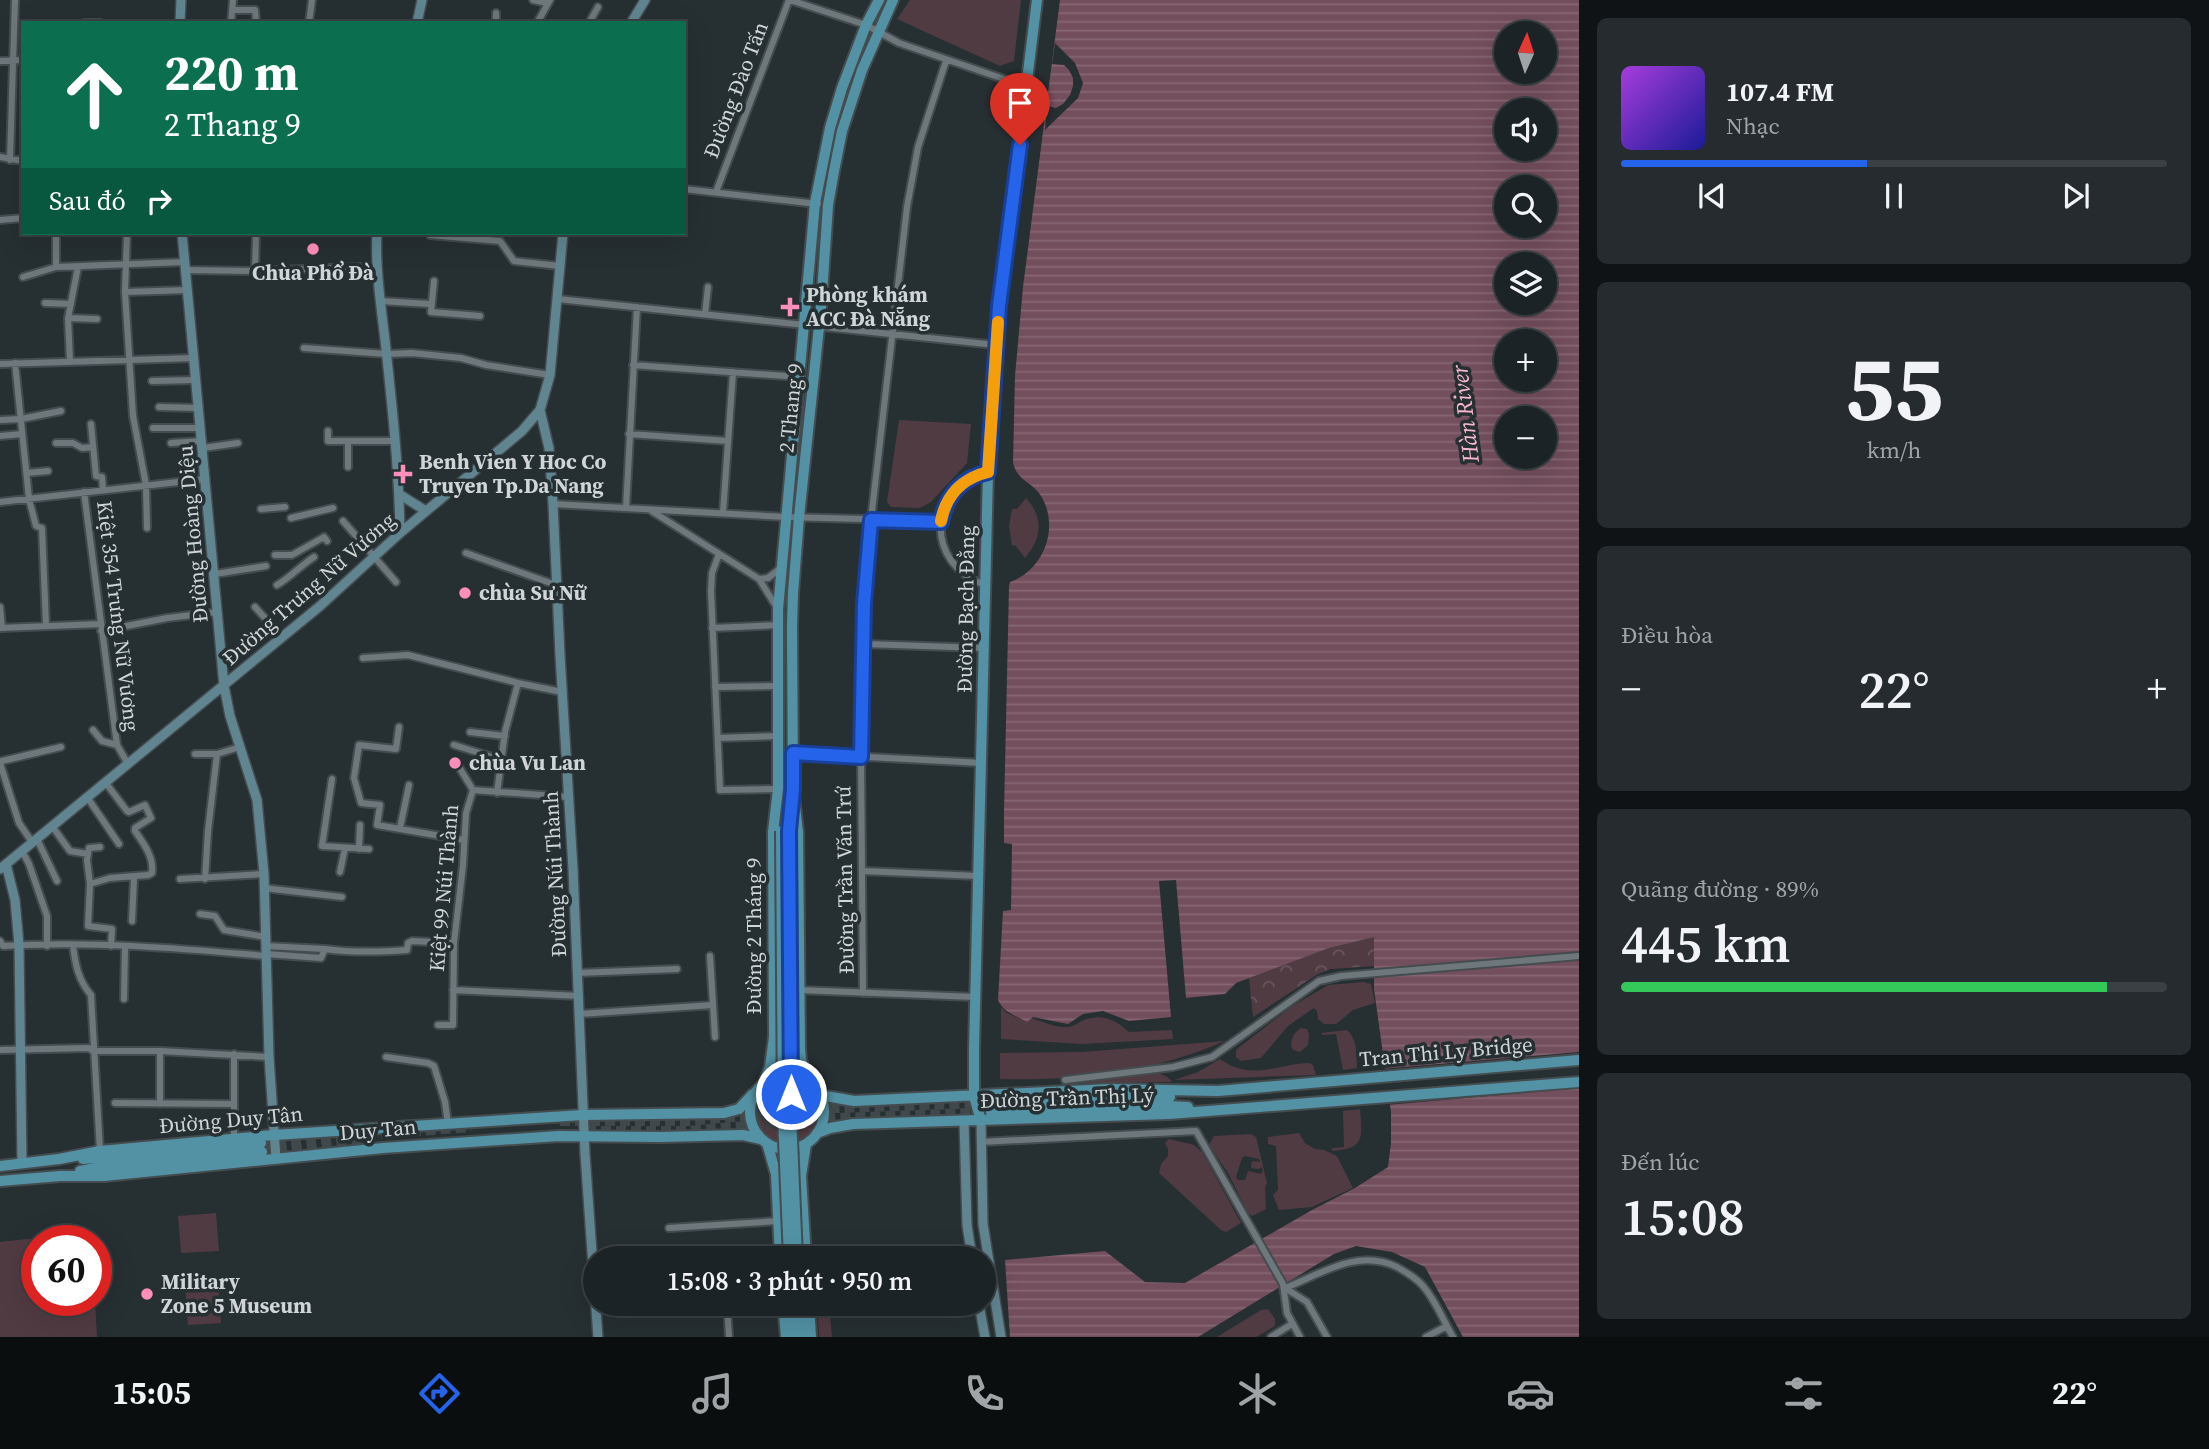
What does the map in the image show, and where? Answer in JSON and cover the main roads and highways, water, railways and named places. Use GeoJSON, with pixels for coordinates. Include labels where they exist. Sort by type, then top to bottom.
{"type":"FeatureCollection","features":[{"type":"Feature","properties":{"kind":"main road"},"geometry":{"type":"LineString","coordinates":[[180,21],[181,0]]}},
{"type":"Feature","properties":{"kind":"main road"},"geometry":{"type":"LineString","coordinates":[[417,21],[422,0]]}},
{"type":"Feature","properties":{"kind":"main road"},"geometry":{"type":"LineString","coordinates":[[632,21],[645,0]]}},
{"type":"Feature","properties":{"kind":"main road","name":"2 Thang 9"},"geometry":{"type":"LineString","coordinates":[[785,831],[778,789],[778,609],[815,203],[830,128],[842,88],[866,24],[879,0]]}},
{"type":"Feature","properties":{"kind":"main road","name":"2 Thang 9"},"geometry":{"type":"LineString","coordinates":[[785,831],[793,789],[793,593],[828,205],[844,124],[862,70],[893,0]]}},
{"type":"Feature","properties":{"kind":"main road","name":"Đường Bạch Đằng"},"geometry":{"type":"LineString","coordinates":[[974,1096],[988,472],[996,345],[1037,0]]}},
{"type":"Feature","properties":{"kind":"main road","name":"Đường Hoàng Diệu"},"geometry":{"type":"LineString","coordinates":[[182,235],[224,686],[230,716],[257,800],[264,874],[269,1057],[276,1159]]}},
{"type":"Feature","properties":{"kind":"main road"},"geometry":{"type":"LineString","coordinates":[[377,235],[400,533]]}},
{"type":"Feature","properties":{"kind":"main road","name":"Đường Trưng Nữ Vương"},"geometry":{"type":"LineString","coordinates":[[3,866],[338,590],[400,533],[516,435],[540,410],[550,375],[564,235]]}},
{"type":"Feature","properties":{"kind":"main road","name":"Đường Núi Thành"},"geometry":{"type":"LineString","coordinates":[[540,410],[549,449],[553,504],[584,1137],[598,1337]]}},
{"type":"Feature","properties":{"kind":"main road"},"geometry":{"type":"LineString","coordinates":[[399,494],[426,511]]}},
{"type":"Feature","properties":{"kind":"main road","name":"Đường 2 Tháng 9"},"geometry":{"type":"LineString","coordinates":[[764,1082],[770,1067],[774,1037],[773,832],[778,789]]}},
{"type":"Feature","properties":{"kind":"main road"},"geometry":{"type":"LineString","coordinates":[[793,789],[798,832],[801,1060],[809,1082]]}},
{"type":"Feature","properties":{"kind":"main road"},"geometry":{"type":"LineString","coordinates":[[785,831],[783,1128],[788,1246]]}},
{"type":"Feature","properties":{"kind":"main road"},"geometry":{"type":"LineString","coordinates":[[785,831],[796,1246]]}},
{"type":"Feature","properties":{"kind":"main road"},"geometry":{"type":"LineString","coordinates":[[3,866],[15,900],[19,945],[22,1163]]}},
{"type":"Feature","properties":{"kind":"main road","name":"Tran Thi Ly Bridge"},"geometry":{"type":"LineString","coordinates":[[1317,1083],[1579,1060]]}},
{"type":"Feature","properties":{"kind":"main road"},"geometry":{"type":"LineString","coordinates":[[764,1141],[782,1149],[798,1147],[806,1144],[817,1133],[824,1110],[820,1094],[809,1082],[786,1074],[778,1075],[764,1082],[750,1102],[752,1125],[764,1141],[776,1174],[779,1246]]}},
{"type":"Feature","properties":{"kind":"main road","name":"Đường Trần Thị Lý"},"geometry":{"type":"LineString","coordinates":[[820,1094],[854,1101],[1110,1089],[1218,1091],[1317,1083]]}},
{"type":"Feature","properties":{"kind":"main road","name":"Tran Thi Ly Bridge"},"geometry":{"type":"LineString","coordinates":[[1319,1104],[1579,1083]]}},
{"type":"Feature","properties":{"kind":"main road"},"geometry":{"type":"LineString","coordinates":[[1218,1091],[1169,1097],[991,1107],[1169,1106],[1222,1110]]}},
{"type":"Feature","properties":{"kind":"main road","name":"Đường Duy Tân"},"geometry":{"type":"LineString","coordinates":[[0,1166],[100,1151],[274,1135],[583,1115],[732,1112],[744,1105],[754,1094]]}},
{"type":"Feature","properties":{"kind":"main road"},"geometry":{"type":"LineString","coordinates":[[970,1246],[964,1121],[974,1096]]}},
{"type":"Feature","properties":{"kind":"main road"},"geometry":{"type":"LineString","coordinates":[[974,1096],[981,1121],[983,1224],[1001,1337]]}},
{"type":"Feature","properties":{"kind":"main road"},"geometry":{"type":"LineString","coordinates":[[894,1099],[896,1123]]}},
{"type":"Feature","properties":{"kind":"main road","name":"Đường Trần Thị Lý"},"geometry":{"type":"LineString","coordinates":[[817,1133],[841,1126],[1169,1114],[1319,1104]]}},
{"type":"Feature","properties":{"kind":"main road"},"geometry":{"type":"LineString","coordinates":[[674,1115],[675,1137]]}},
{"type":"Feature","properties":{"kind":"main road"},"geometry":{"type":"LineString","coordinates":[[416,1126],[418,1146]]}},
{"type":"Feature","properties":{"kind":"main road","name":"Duy Tan"},"geometry":{"type":"LineString","coordinates":[[0,1181],[60,1176],[104,1176],[418,1146],[559,1136],[743,1135],[764,1141]]}},
{"type":"Feature","properties":{"kind":"main road"},"geometry":{"type":"LineString","coordinates":[[805,1246],[801,1176],[806,1144]]}},
{"type":"Feature","properties":{"kind":"main road"},"geometry":{"type":"LineString","coordinates":[[59,1159],[100,1159],[262,1147],[101,1167],[60,1176]]}},
{"type":"Feature","properties":{"kind":"main road"},"geometry":{"type":"LineString","coordinates":[[969,1240],[985,1238]]}},
{"type":"Feature","properties":{"kind":"main road"},"geometry":{"type":"LineString","coordinates":[[784,1316],[786,1337]]}},
{"type":"Feature","properties":{"kind":"main road"},"geometry":{"type":"LineString","coordinates":[[793,1316],[795,1337]]}},
{"type":"Feature","properties":{"kind":"main road"},"geometry":{"type":"LineString","coordinates":[[801,1316],[803,1337]]}},
{"type":"Feature","properties":{"kind":"main road"},"geometry":{"type":"LineString","coordinates":[[810,1316],[811,1337]]}},
{"type":"Feature","properties":{"kind":"main road"},"geometry":{"type":"LineString","coordinates":[[981,1316],[985,1337]]}},
{"type":"Feature","properties":{"kind":"water","name":"Hàn River"},"geometry":{"type":"Polygon","coordinates":[[[1060,0],[1579,0],[1579,1337],[1463,1337],[1425,1267],[1392,1252],[1356,1246],[1334,1254],[1198,1337],[1010,1337],[1005,1260],[1105,1251],[1145,1282],[1185,1283],[1388,1167],[1391,1143],[1391,1112],[1374,989],[1374,937],[1329,948],[1236,983],[1225,994],[1186,998],[1176,880],[1159,881],[1171,1017],[1129,1021],[1103,1011],[1083,1014],[1068,1024],[1033,1017],[1027,1022],[1007,1011],[998,1000],[1003,911],[1011,910],[1012,844],[1004,843],[1009,586],[1010,582],[1032,568],[1040,558],[1049,534],[1047,508],[1041,496],[1018,474],[1013,463],[1015,376],[1023,287],[1060,0]]]}},
{"type":"Feature","properties":{"kind":"tunnel"},"geometry":{"type":"LineString","coordinates":[[560,1121],[687,1121],[836,1108],[991,1103]]}},
{"type":"Feature","properties":{"kind":"tunnel"},"geometry":{"type":"LineString","coordinates":[[586,1131],[687,1131],[837,1118],[991,1112]]}},
{"type":"Feature","properties":{"kind":"tunnel"},"geometry":{"type":"LineString","coordinates":[[261,1143],[471,1127]]}},
{"type":"Feature","properties":{"kind":"tunnel"},"geometry":{"type":"LineString","coordinates":[[262,1152],[375,1144]]}},
{"type":"Feature","properties":{"kind":"place","name":"Chùa Phổ Đà"},"geometry":{"type":"Point","coordinates":[313,249]}},
{"type":"Feature","properties":{"kind":"place","name":"Phòng khám ACC Đà Nẵng"},"geometry":{"type":"Point","coordinates":[790,307]}},
{"type":"Feature","properties":{"kind":"place","name":"Benh Vien Y Hoc Co Truyen Tp.Da Nang"},"geometry":{"type":"Point","coordinates":[403,474]}},
{"type":"Feature","properties":{"kind":"place","name":"chùa Sư Nữ"},"geometry":{"type":"Point","coordinates":[465,593]}},
{"type":"Feature","properties":{"kind":"place","name":"chùa Vu Lan"},"geometry":{"type":"Point","coordinates":[455,763]}},
{"type":"Feature","properties":{"kind":"place","name":"Military Zone 5 Museum"},"geometry":{"type":"Point","coordinates":[147,1294]}}]}
